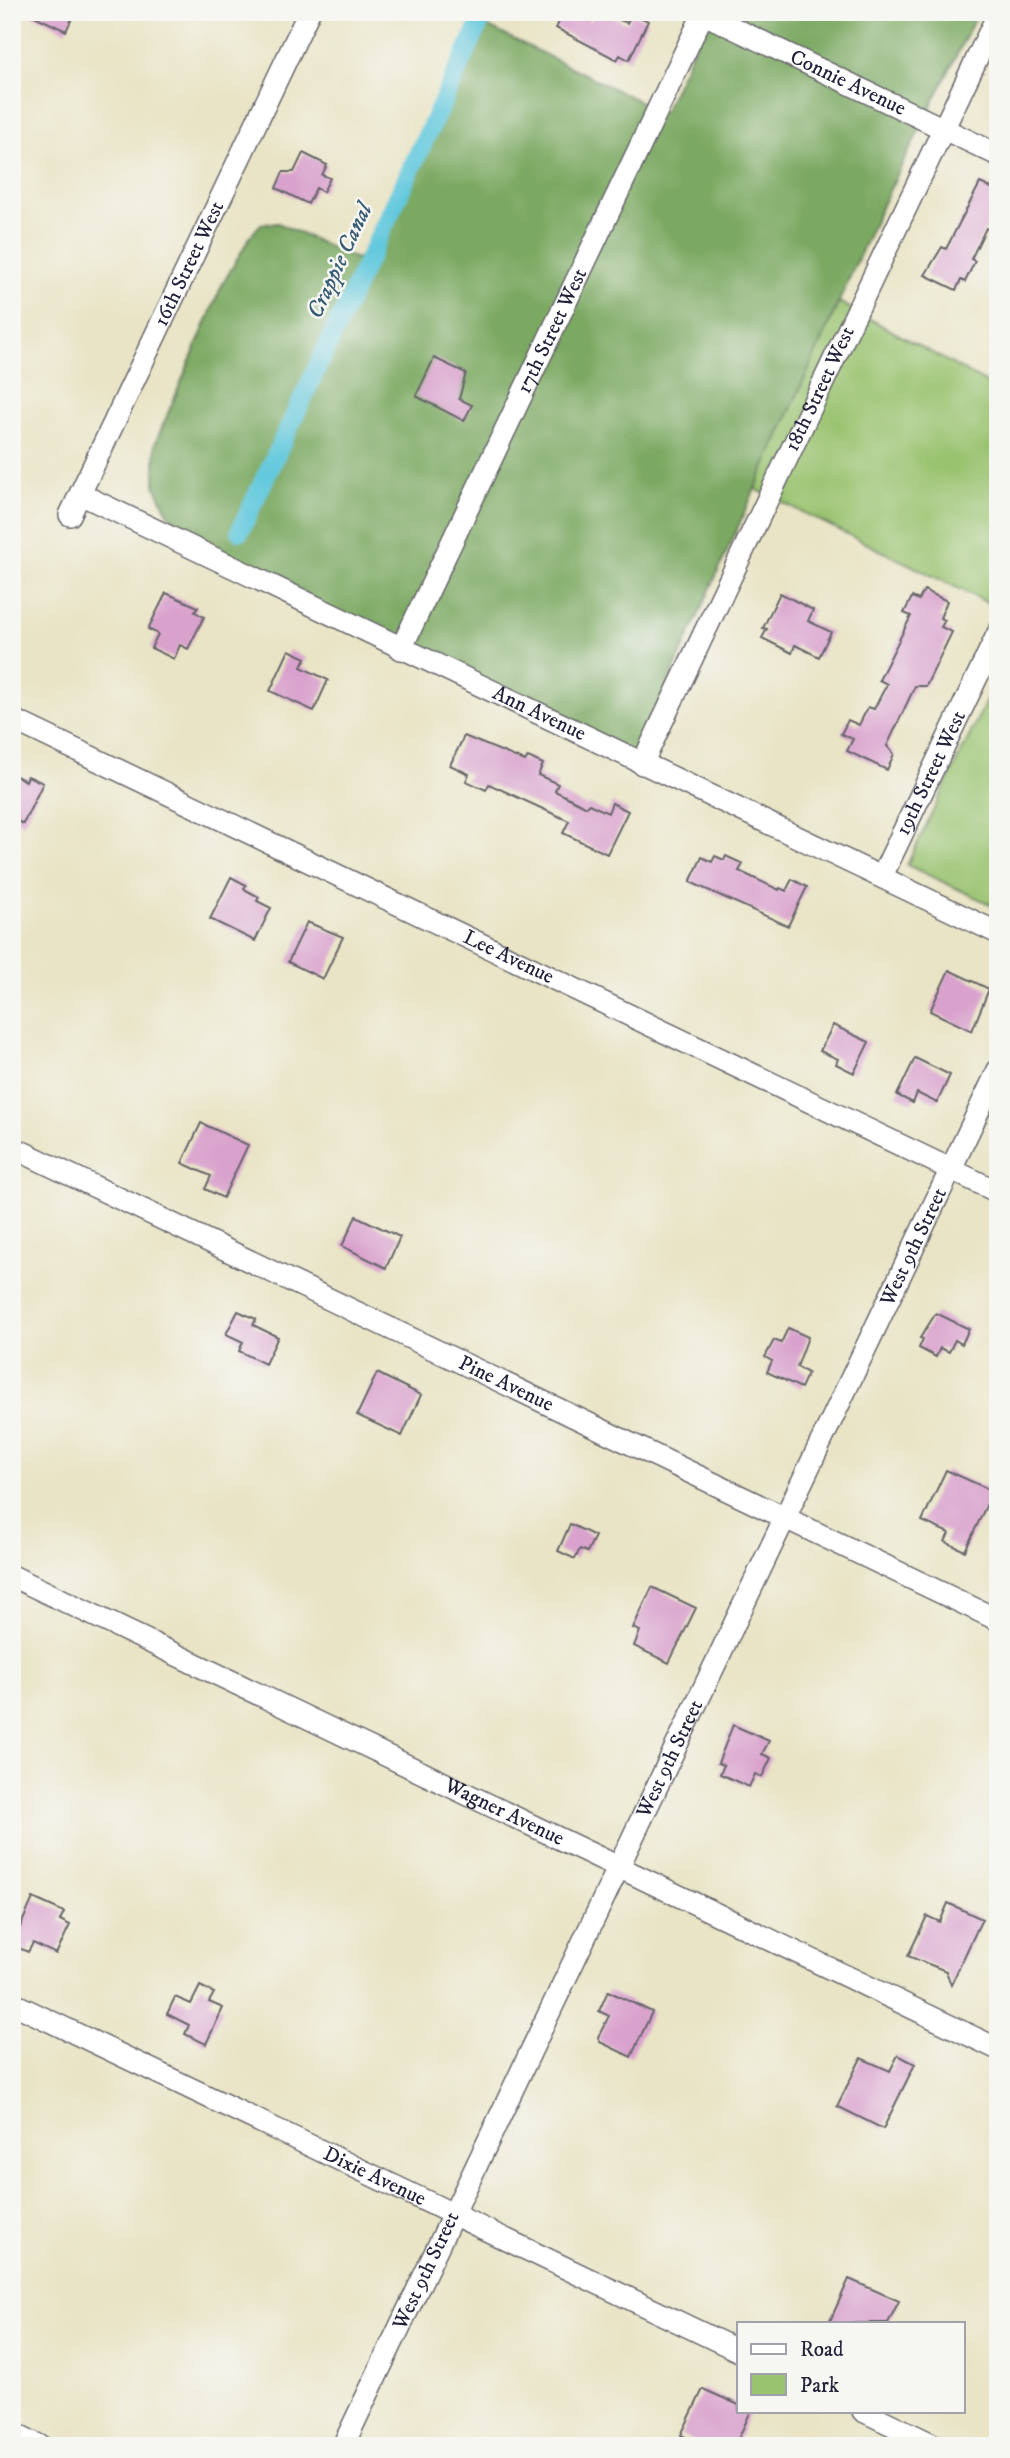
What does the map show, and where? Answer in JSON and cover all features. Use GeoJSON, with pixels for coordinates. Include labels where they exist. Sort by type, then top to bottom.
{"type":"FeatureCollection","features":[{"type":"Feature","properties":{"kind":"street","name":"16th Street West"},"geometry":{"type":"LineString","coordinates":[[70,515],[309,12]]}},
{"type":"Feature","properties":{"kind":"street","name":"Connie Avenue"},"geometry":{"type":"LineString","coordinates":[[702,13],[998,155]]}},
{"type":"Feature","properties":{"kind":"street","name":"17th Street West"},"geometry":{"type":"LineString","coordinates":[[401,649],[702,13]]}},
{"type":"Feature","properties":{"kind":"street","name":"18th Street West"},"geometry":{"type":"LineString","coordinates":[[642,764],[998,14]]}},
{"type":"Feature","properties":{"kind":"street","name":"Ann Avenue"},"geometry":{"type":"LineString","coordinates":[[80,494],[998,933]]}},
{"type":"Feature","properties":{"kind":"street","name":"19th Street West"},"geometry":{"type":"LineString","coordinates":[[882,876],[998,633]]}},
{"type":"Feature","properties":{"kind":"street","name":"Lee Avenue"},"geometry":{"type":"LineString","coordinates":[[19,722],[998,1192]]}},
{"type":"Feature","properties":{"kind":"street","name":"West 9th Street"},"geometry":{"type":"LineString","coordinates":[[343,2446],[998,1070]]}},
{"type":"Feature","properties":{"kind":"street","name":"Pine Avenue"},"geometry":{"type":"LineString","coordinates":[[12,1147],[998,1620]]}},
{"type":"Feature","properties":{"kind":"street","name":"Wagner Avenue"},"geometry":{"type":"LineString","coordinates":[[12,1576],[998,2049]]}},
{"type":"Feature","properties":{"kind":"street","name":"Dixie Avenue"},"geometry":{"type":"LineString","coordinates":[[12,2003],[737,2350]]}},
{"type":"Feature","properties":{"kind":"street"},"geometry":{"type":"LineString","coordinates":[[865,2412],[936,2446]]}},
{"type":"Feature","properties":{"kind":"street"},"geometry":{"type":"LineString","coordinates":[[12,2432],[40,2446]]}},
{"type":"Feature","properties":{"kind":"green space"},"geometry":{"type":"Polygon","coordinates":[[[711,12],[978,12],[883,203],[634,759],[187,546],[183,525],[170,517],[155,486],[155,444],[222,285],[251,235],[261,224],[278,223],[356,259],[365,254],[485,25],[663,113],[711,12]]]}},
{"type":"Feature","properties":{"kind":"green space"},"geometry":{"type":"Polygon","coordinates":[[[839,302],[998,389],[998,608],[755,489],[839,302]]]}},
{"type":"Feature","properties":{"kind":"green space"},"geometry":{"type":"Polygon","coordinates":[[[992,689],[998,692],[998,908],[907,865],[992,689]]]}},
{"type":"Feature","properties":{"kind":"building"},"geometry":{"type":"Polygon","coordinates":[[[26,12],[75,12],[66,31],[26,12]]]}},
{"type":"Feature","properties":{"kind":"building"},"geometry":{"type":"Polygon","coordinates":[[[564,12],[573,12],[591,21],[596,12],[600,12],[627,23],[632,13],[648,21],[629,60],[620,55],[617,60],[556,28],[564,12]]]}},
{"type":"Feature","properties":{"kind":"building"},"geometry":{"type":"Polygon","coordinates":[[[303,153],[327,165],[322,175],[330,178],[323,192],[316,188],[308,204],[276,188],[283,172],[294,172],[303,153]]]}},
{"type":"Feature","properties":{"kind":"building"},"geometry":{"type":"Polygon","coordinates":[[[980,183],[998,191],[998,218],[992,231],[986,228],[971,259],[975,261],[965,282],[961,280],[956,290],[925,275],[942,247],[946,249],[980,183]]]}},
{"type":"Feature","properties":{"kind":"building"},"geometry":{"type":"Polygon","coordinates":[[[434,358],[466,373],[459,399],[472,405],[464,421],[416,396],[434,358]]]}},
{"type":"Feature","properties":{"kind":"building"},"geometry":{"type":"Polygon","coordinates":[[[924,590],[947,601],[940,618],[945,620],[941,627],[952,632],[926,686],[915,686],[887,746],[894,754],[887,770],[847,751],[853,739],[841,734],[848,720],[859,725],[868,707],[874,709],[887,684],[879,680],[911,616],[904,613],[912,597],[919,600],[924,590]]]}},
{"type":"Feature","properties":{"kind":"building"},"geometry":{"type":"Polygon","coordinates":[[[166,593],[198,607],[195,612],[204,617],[188,649],[180,645],[174,659],[151,648],[158,634],[148,629],[166,593]]]}},
{"type":"Feature","properties":{"kind":"building"},"geometry":{"type":"Polygon","coordinates":[[[780,593],[813,610],[808,621],[831,632],[819,657],[795,645],[792,653],[762,638],[767,629],[763,628],[780,593]]]}},
{"type":"Feature","properties":{"kind":"building"},"geometry":{"type":"Polygon","coordinates":[[[289,650],[306,658],[301,667],[328,680],[314,711],[270,691],[289,650]]]}},
{"type":"Feature","properties":{"kind":"building"},"geometry":{"type":"Polygon","coordinates":[[[464,736],[525,761],[528,757],[543,764],[538,775],[558,784],[555,791],[587,807],[589,804],[608,813],[612,803],[628,811],[607,854],[563,833],[569,821],[489,784],[486,790],[466,781],[469,774],[450,765],[464,736]]]}},
{"type":"Feature","properties":{"kind":"building"},"geometry":{"type":"Polygon","coordinates":[[[12,774],[26,781],[28,776],[43,783],[23,824],[12,818],[12,774]]]}},
{"type":"Feature","properties":{"kind":"building"},"geometry":{"type":"Polygon","coordinates":[[[715,856],[724,860],[726,856],[743,864],[739,871],[779,890],[780,888],[786,891],[792,879],[807,887],[788,926],[690,882],[702,857],[712,862],[715,856]]]}},
{"type":"Feature","properties":{"kind":"building"},"geometry":{"type":"Polygon","coordinates":[[[231,877],[246,885],[244,889],[259,897],[257,901],[271,908],[255,941],[210,919],[231,877]]]}},
{"type":"Feature","properties":{"kind":"building"},"geometry":{"type":"Polygon","coordinates":[[[307,922],[343,937],[323,979],[288,962],[307,922]]]}},
{"type":"Feature","properties":{"kind":"building"},"geometry":{"type":"Polygon","coordinates":[[[949,970],[989,989],[972,1031],[930,1011],[949,970]]]}},
{"type":"Feature","properties":{"kind":"building"},"geometry":{"type":"Polygon","coordinates":[[[833,1025],[869,1042],[854,1073],[836,1064],[838,1059],[820,1051],[833,1025]]]}},
{"type":"Feature","properties":{"kind":"building"},"geometry":{"type":"Polygon","coordinates":[[[915,1058],[950,1075],[937,1103],[917,1093],[913,1103],[897,1095],[915,1058]]]}},
{"type":"Feature","properties":{"kind":"building"},"geometry":{"type":"Polygon","coordinates":[[[201,1123],[248,1145],[223,1198],[205,1189],[211,1176],[182,1163],[201,1123]]]}},
{"type":"Feature","properties":{"kind":"building"},"geometry":{"type":"Polygon","coordinates":[[[356,1216],[400,1237],[386,1268],[342,1246],[356,1216]]]}},
{"type":"Feature","properties":{"kind":"building"},"geometry":{"type":"Polygon","coordinates":[[[238,1311],[256,1319],[253,1325],[278,1337],[265,1364],[239,1351],[243,1342],[226,1334],[238,1311]]]}},
{"type":"Feature","properties":{"kind":"building"},"geometry":{"type":"Polygon","coordinates":[[[936,1313],[969,1329],[962,1344],[955,1340],[949,1352],[940,1348],[936,1357],[919,1348],[923,1339],[920,1338],[936,1313]]]}},
{"type":"Feature","properties":{"kind":"building"},"geometry":{"type":"Polygon","coordinates":[[[788,1328],[808,1337],[797,1367],[808,1373],[801,1388],[767,1372],[772,1361],[765,1357],[774,1340],[781,1343],[788,1328]]]}},
{"type":"Feature","properties":{"kind":"building"},"geometry":{"type":"Polygon","coordinates":[[[377,1373],[421,1395],[402,1436],[357,1415],[377,1373]]]}},
{"type":"Feature","properties":{"kind":"building"},"geometry":{"type":"Polygon","coordinates":[[[946,1470],[993,1491],[965,1551],[945,1542],[949,1533],[922,1521],[946,1470]]]}},
{"type":"Feature","properties":{"kind":"building"},"geometry":{"type":"Polygon","coordinates":[[[570,1524],[595,1536],[587,1552],[580,1549],[575,1559],[558,1551],[570,1524]]]}},
{"type":"Feature","properties":{"kind":"building"},"geometry":{"type":"Polygon","coordinates":[[[652,1587],[696,1608],[669,1663],[634,1646],[640,1631],[633,1628],[652,1587]]]}},
{"type":"Feature","properties":{"kind":"building"},"geometry":{"type":"Polygon","coordinates":[[[733,1725],[769,1741],[762,1754],[771,1758],[762,1777],[755,1774],[749,1787],[720,1774],[724,1765],[718,1763],[733,1725]]]}},
{"type":"Feature","properties":{"kind":"building"},"geometry":{"type":"Polygon","coordinates":[[[33,1898],[64,1912],[60,1920],[70,1925],[56,1954],[33,1943],[28,1952],[12,1945],[33,1898]]]}},
{"type":"Feature","properties":{"kind":"building"},"geometry":{"type":"Polygon","coordinates":[[[948,1903],[982,1919],[951,1985],[946,1971],[908,1956],[927,1916],[940,1922],[948,1903]]]}},
{"type":"Feature","properties":{"kind":"building"},"geometry":{"type":"Polygon","coordinates":[[[200,1986],[214,1993],[209,2002],[223,2008],[206,2044],[185,2034],[189,2025],[167,2014],[175,1997],[191,2004],[200,1986]]]}},
{"type":"Feature","properties":{"kind":"building"},"geometry":{"type":"Polygon","coordinates":[[[608,1991],[652,2012],[631,2057],[600,2042],[598,2037],[609,2016],[599,2011],[608,1991]]]}},
{"type":"Feature","properties":{"kind":"building"},"geometry":{"type":"Polygon","coordinates":[[[898,2055],[915,2064],[883,2129],[837,2106],[861,2058],[890,2071],[898,2055]]]}},
{"type":"Feature","properties":{"kind":"building"},"geometry":{"type":"Polygon","coordinates":[[[849,2279],[899,2301],[888,2322],[829,2322],[849,2279]]]}},
{"type":"Feature","properties":{"kind":"building"},"geometry":{"type":"Polygon","coordinates":[[[703,2389],[737,2404],[737,2412],[751,2412],[735,2446],[705,2446],[681,2435],[703,2389]]]}},
{"type":"Feature","properties":{"kind":"waterway","name":"Crappie Canal"},"geometry":{"type":"LineString","coordinates":[[240,531],[485,12]]}}]}
